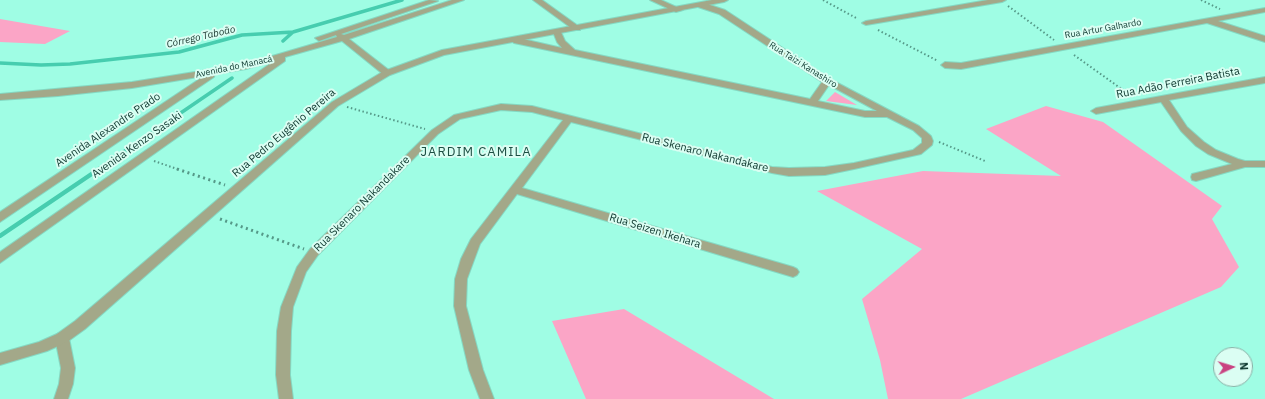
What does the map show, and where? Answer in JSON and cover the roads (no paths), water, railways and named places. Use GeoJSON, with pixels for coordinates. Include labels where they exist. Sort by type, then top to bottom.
{"type":"FeatureCollection","features":[{"type":"Feature","properties":{"kind":"street","name":"Avenida do Manacá"},"geometry":{"type":"LineString","coordinates":[[0,89],[109,81],[230,62],[336,32],[436,0]]}},
{"type":"Feature","properties":{"kind":"street","name":"Avenida do Manacá"},"geometry":{"type":"LineString","coordinates":[[0,97],[96,89],[215,72],[290,54],[460,0]]}},
{"type":"Feature","properties":{"kind":"street"},"geometry":{"type":"LineString","coordinates":[[537,0],[577,28]]}},
{"type":"Feature","properties":{"kind":"street"},"geometry":{"type":"LineString","coordinates":[[654,0],[679,10]]}},
{"type":"Feature","properties":{"kind":"street"},"geometry":{"type":"LineString","coordinates":[[654,0],[661,13]]}},
{"type":"Feature","properties":{"kind":"street"},"geometry":{"type":"LineString","coordinates":[[866,23],[1001,0]]}},
{"type":"Feature","properties":{"kind":"street","name":"Rua Pedro Eugênio Pereira"},"geometry":{"type":"LineString","coordinates":[[0,359],[23,354],[62,338],[102,308],[207,214],[335,104],[387,73],[442,54],[679,10],[719,1]]}},
{"type":"Feature","properties":{"kind":"street","name":"Rua Taizi Kanashiro"},"geometry":{"type":"LineString","coordinates":[[719,1],[722,12]]}},
{"type":"Feature","properties":{"kind":"street","name":"Rua Taizi Kanashiro"},"geometry":{"type":"LineString","coordinates":[[701,5],[722,12],[827,81],[887,114]]}},
{"type":"Feature","properties":{"kind":"street","name":"Rua Artur Galhardo"},"geometry":{"type":"LineString","coordinates":[[945,65],[961,66],[1265,10]]}},
{"type":"Feature","properties":{"kind":"street"},"geometry":{"type":"LineString","coordinates":[[1209,21],[1265,39]]}},
{"type":"Feature","properties":{"kind":"street"},"geometry":{"type":"LineString","coordinates":[[336,32],[387,73]]}},
{"type":"Feature","properties":{"kind":"street"},"geometry":{"type":"LineString","coordinates":[[557,32],[561,42],[571,51]]}},
{"type":"Feature","properties":{"kind":"street"},"geometry":{"type":"LineString","coordinates":[[514,40],[865,114],[887,114]]}},
{"type":"Feature","properties":{"kind":"street","name":"Avenida Kenzo Sasaki"},"geometry":{"type":"LineString","coordinates":[[0,258],[141,157],[290,54]]}},
{"type":"Feature","properties":{"kind":"street"},"geometry":{"type":"LineString","coordinates":[[254,56],[267,60],[261,73]]}},
{"type":"Feature","properties":{"kind":"street","name":"Avenida Alexandre Prado"},"geometry":{"type":"LineString","coordinates":[[0,218],[230,62]]}},
{"type":"Feature","properties":{"kind":"street","name":"Rua Adão Ferreira Batista"},"geometry":{"type":"LineString","coordinates":[[1096,112],[1163,98],[1265,80]]}},
{"type":"Feature","properties":{"kind":"street"},"geometry":{"type":"LineString","coordinates":[[812,103],[827,81]]}},
{"type":"Feature","properties":{"kind":"street"},"geometry":{"type":"LineString","coordinates":[[1163,98],[1184,129],[1196,141],[1212,152],[1245,164]]}},
{"type":"Feature","properties":{"kind":"street","name":"Rua Skenaro Nakandakare"},"geometry":{"type":"LineString","coordinates":[[286,399],[283,375],[284,331],[287,307],[301,270],[314,252],[436,132],[458,117],[501,107],[532,109],[772,170],[790,172],[825,171],[906,155],[917,152],[927,145],[928,141],[926,136],[916,128],[887,114]]}},
{"type":"Feature","properties":{"kind":"street"},"geometry":{"type":"LineString","coordinates":[[487,399],[476,370],[460,306],[461,278],[466,259],[475,242],[516,190],[569,118]]}},
{"type":"Feature","properties":{"kind":"street"},"geometry":{"type":"LineString","coordinates":[[1196,177],[1245,164],[1265,164]]}},
{"type":"Feature","properties":{"kind":"street","name":"Rua Seizen Ikehara"},"geometry":{"type":"LineString","coordinates":[[516,190],[793,272]]}},
{"type":"Feature","properties":{"kind":"street"},"geometry":{"type":"LineString","coordinates":[[61,399],[66,384],[68,368],[62,338]]}},
{"type":"Feature","properties":{"kind":"waterway","name":"Córrego Taboão"},"geometry":{"type":"LineString","coordinates":[[293,32],[402,0]]}},
{"type":"Feature","properties":{"kind":"waterway","name":"Córrego Taboão"},"geometry":{"type":"LineString","coordinates":[[0,63],[41,65],[70,64],[179,52],[242,35],[293,32]]}},
{"type":"Feature","properties":{"kind":"waterway"},"geometry":{"type":"LineString","coordinates":[[283,41],[293,32]]}},
{"type":"Feature","properties":{"kind":"waterway"},"geometry":{"type":"LineString","coordinates":[[97,170],[232,78]]}},
{"type":"Feature","properties":{"kind":"waterway"},"geometry":{"type":"LineString","coordinates":[[0,236],[99,169]]}},
{"type":"Feature","properties":{"kind":"district","name":"JARDIM CAMILA"},"geometry":{"type":"Point","coordinates":[476,152]}}]}
